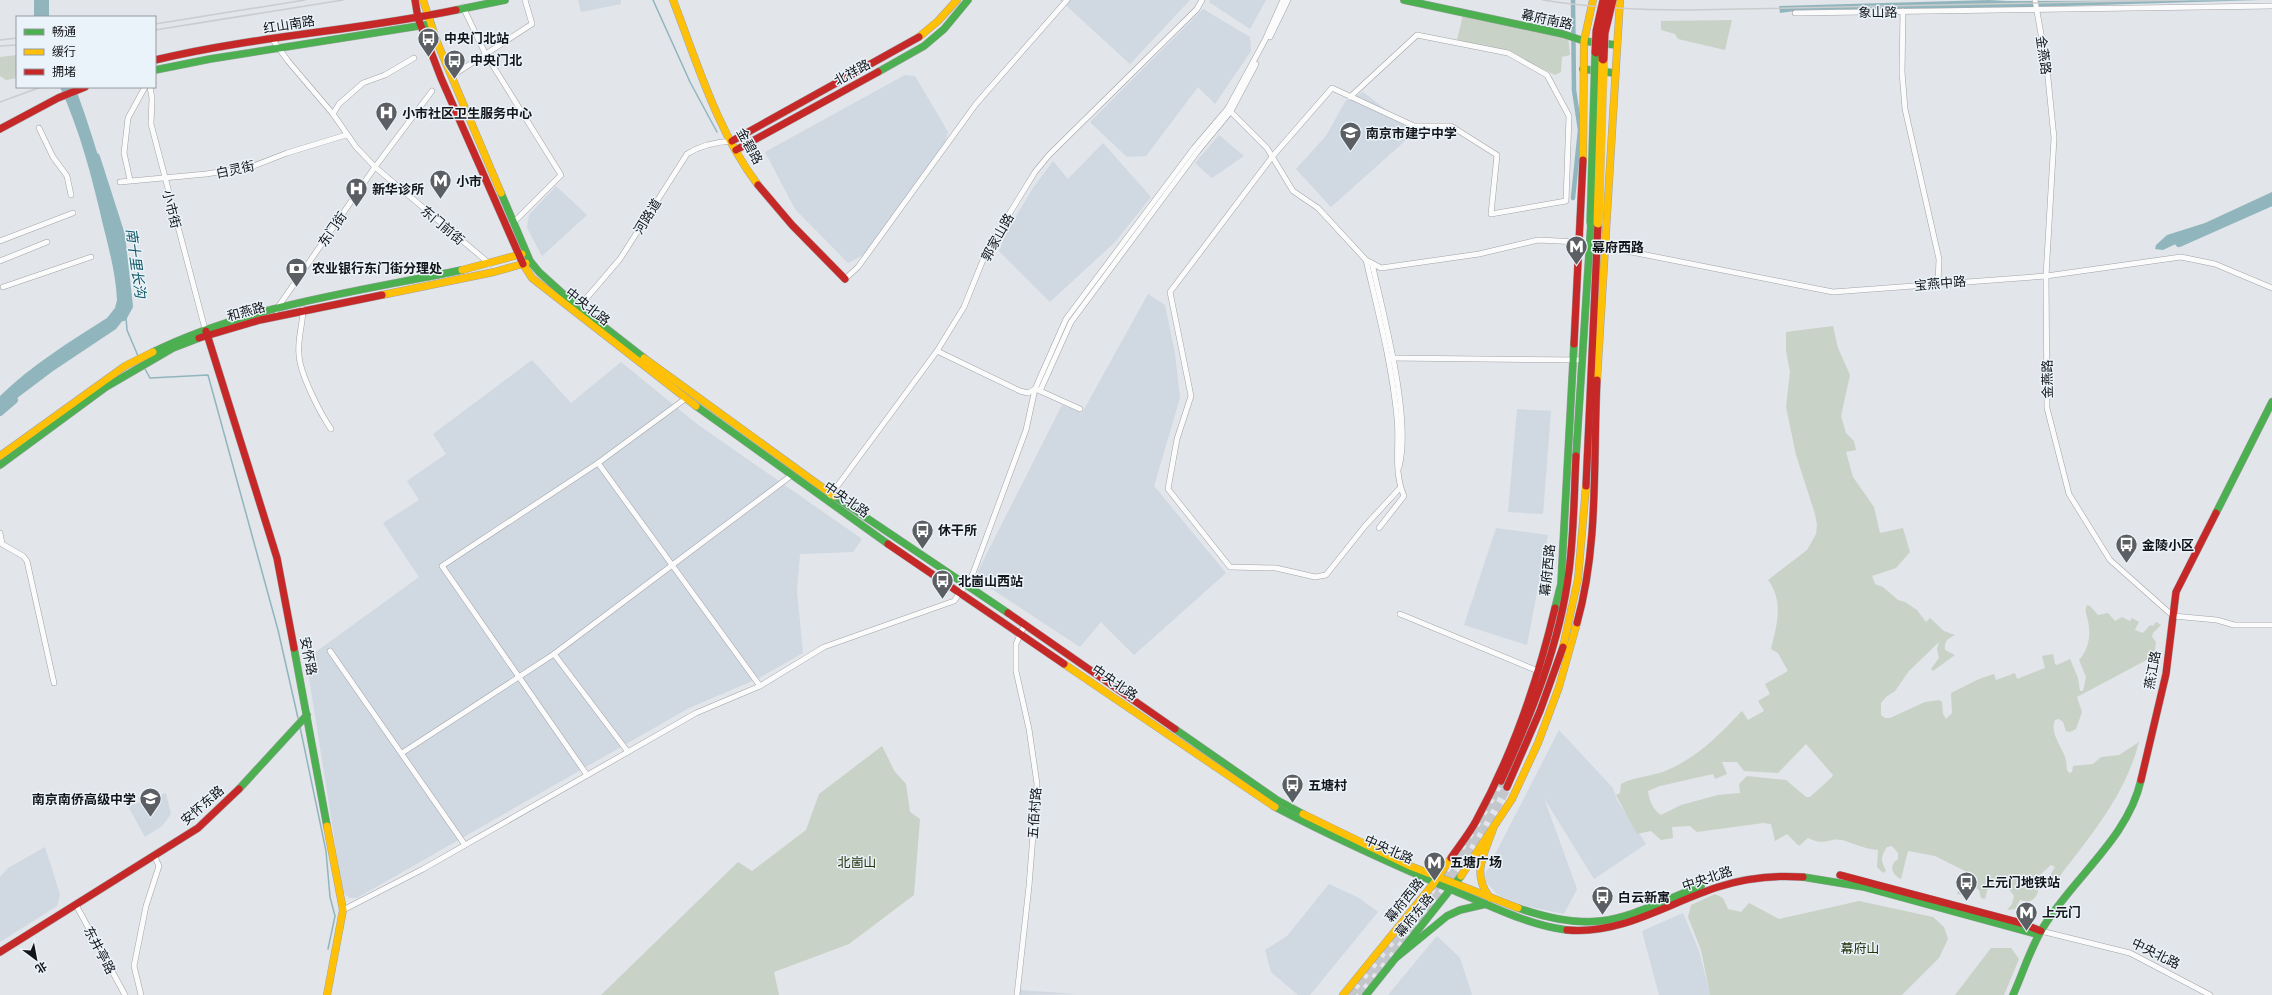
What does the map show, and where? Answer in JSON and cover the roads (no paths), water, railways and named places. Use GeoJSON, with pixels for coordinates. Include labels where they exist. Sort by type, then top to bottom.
{"type":"FeatureCollection","features":[{"type":"Feature","properties":{"kind":"main road","name":"中央北路"},"geometry":{"type":"LineString","coordinates":[[415,0],[418,18],[427,22],[513,223],[524,259]]}},
{"type":"Feature","properties":{"kind":"main road","name":"中央北路"},"geometry":{"type":"LineString","coordinates":[[423,0],[441,78],[532,278],[961,593],[1022,629]]}},
{"type":"Feature","properties":{"kind":"main road"},"geometry":{"type":"LineString","coordinates":[[156,70],[427,22],[464,7],[505,0]]}},
{"type":"Feature","properties":{"kind":"main road","name":"金碧路"},"geometry":{"type":"LineString","coordinates":[[672,0],[736,150],[760,187],[772,202],[845,279]]}},
{"type":"Feature","properties":{"kind":"main road","name":"北祥路"},"geometry":{"type":"LineString","coordinates":[[732,141],[917,38],[938,21],[957,0]]}},
{"type":"Feature","properties":{"kind":"main road","name":"北祥路"},"geometry":{"type":"LineString","coordinates":[[736,150],[924,46],[944,29],[968,0]]}},
{"type":"Feature","properties":{"kind":"main road","name":"幕府南路"},"geometry":{"type":"LineString","coordinates":[[1404,0],[1563,34],[1583,40],[1616,45]]}},
{"type":"Feature","properties":{"kind":"main road","name":"幕府西路"},"geometry":{"type":"LineString","coordinates":[[1593,0],[1583,40],[1583,162],[1578,360],[1569,571],[1566,592],[1546,670],[1504,784],[1532,732],[1554,673],[1566,633],[1578,580],[1585,507],[1594,223],[1597,31],[1604,0]]}},
{"type":"Feature","properties":{"kind":"main road","name":"幕府西路"},"geometry":{"type":"LineString","coordinates":[[1343,995],[1436,880],[1476,820],[1519,728],[1538,671],[1562,584],[1578,360],[1594,223],[1604,33],[1612,0]]}},
{"type":"Feature","properties":{"kind":"main road"},"geometry":{"type":"LineString","coordinates":[[1397,957],[1447,916],[1488,901],[1481,884],[1480,876],[1483,857],[1493,829],[1512,799],[1538,743],[1559,687],[1586,591],[1591,542],[1597,388],[1606,247],[1614,73],[1620,0]]}},
{"type":"Feature","properties":{"kind":"main road","name":"红山南路"},"geometry":{"type":"LineString","coordinates":[[156,60],[201,49],[274,40],[418,18]]}},
{"type":"Feature","properties":{"kind":"main road"},"geometry":{"type":"LineString","coordinates":[[1583,69],[1614,73]]}},
{"type":"Feature","properties":{"kind":"main road"},"geometry":{"type":"LineString","coordinates":[[0,129],[72,88]]}},
{"type":"Feature","properties":{"kind":"main road"},"geometry":{"type":"LineString","coordinates":[[0,124],[57,97],[82,88]]}},
{"type":"Feature","properties":{"kind":"main road"},"geometry":{"type":"LineString","coordinates":[[766,123],[764,129],[771,131]]}},
{"type":"Feature","properties":{"kind":"main road","name":"和燕路"},"geometry":{"type":"LineString","coordinates":[[0,465],[128,373],[206,332],[490,264],[524,259]]}},
{"type":"Feature","properties":{"kind":"main road","name":"和燕路"},"geometry":{"type":"LineString","coordinates":[[0,456],[125,366],[170,343],[276,310],[303,308],[524,259]]}},
{"type":"Feature","properties":{"kind":"main road","name":"中央北路"},"geometry":{"type":"LineString","coordinates":[[576,310],[686,400],[792,475],[966,585],[1022,629],[1274,806],[1318,831],[1488,901],[1550,919],[1568,922],[1597,923],[1635,914],[1683,893],[1736,876],[1770,871],[1809,870],[1864,880],[2039,932]]}},
{"type":"Feature","properties":{"kind":"main road","name":"安怀路"},"geometry":{"type":"LineString","coordinates":[[206,332],[277,558],[343,910],[327,995]]}},
{"type":"Feature","properties":{"kind":"main road"},"geometry":{"type":"LineString","coordinates":[[2172,615],[2173,591],[2272,394]]}},
{"type":"Feature","properties":{"kind":"main road","name":"燕江路"},"geometry":{"type":"LineString","coordinates":[[2013,995],[2039,932],[2127,819],[2138,794],[2166,674],[2176,592],[2272,402]]}},
{"type":"Feature","properties":{"kind":"main road","name":"安怀东路"},"geometry":{"type":"LineString","coordinates":[[0,952],[198,828],[242,786],[307,715]]}},
{"type":"Feature","properties":{"kind":"main road","name":"幕府东路"},"geometry":{"type":"LineString","coordinates":[[1366,995],[1453,887],[1493,829]]}},
{"type":"Feature","properties":{"kind":"street"},"geometry":{"type":"LineString","coordinates":[[458,72],[532,24],[525,0]]}},
{"type":"Feature","properties":{"kind":"street"},"geometry":{"type":"LineString","coordinates":[[845,279],[858,267],[976,104],[1067,0]]}},
{"type":"Feature","properties":{"kind":"street","name":"郭家山路"},"geometry":{"type":"LineString","coordinates":[[829,497],[937,351],[964,307],[987,250],[1036,172],[1049,155],[1198,9],[1202,0]]}},
{"type":"Feature","properties":{"kind":"street"},"geometry":{"type":"LineString","coordinates":[[343,910],[465,845],[696,713],[760,686],[824,647],[954,601],[972,576],[1026,430],[1038,390],[1066,319],[1194,148],[1228,108],[1265,40],[1282,0]]}},
{"type":"Feature","properties":{"kind":"street"},"geometry":{"type":"LineString","coordinates":[[1038,390],[1071,322],[1198,151],[1232,111],[1288,0]]}},
{"type":"Feature","properties":{"kind":"street","name":"金燕路"},"geometry":{"type":"LineString","coordinates":[[2035,0],[2046,68],[2054,138],[2046,276],[2047,408],[2069,494],[2110,560],[2172,615]]}},
{"type":"Feature","properties":{"kind":"street","name":"象山路"},"geometry":{"type":"LineString","coordinates":[[1795,13],[2037,8],[2158,9],[2272,6]]}},
{"type":"Feature","properties":{"kind":"street"},"geometry":{"type":"LineString","coordinates":[[464,7],[486,53],[561,175],[513,223]]}},
{"type":"Feature","properties":{"kind":"street"},"geometry":{"type":"LineString","coordinates":[[1903,11],[1902,72],[1905,109],[1939,259],[1938,283]]}},
{"type":"Feature","properties":{"kind":"street"},"geometry":{"type":"LineString","coordinates":[[1350,96],[1417,35],[1508,53],[1547,75],[1569,116],[1566,201],[1491,214],[1497,155],[1451,126],[1414,126],[1332,88],[1272,157],[1170,292],[1192,396],[1177,439],[1168,489],[1230,567],[1276,568],[1315,578],[1326,575],[1365,526],[1400,488]]}},
{"type":"Feature","properties":{"kind":"street","name":"东门前街"},"geometry":{"type":"LineString","coordinates":[[274,40],[332,114],[346,135],[375,167],[490,264]]}},
{"type":"Feature","properties":{"kind":"street"},"geometry":{"type":"LineString","coordinates":[[332,114],[339,104],[363,82],[385,75],[414,58]]}},
{"type":"Feature","properties":{"kind":"street"},"geometry":{"type":"LineString","coordinates":[[130,180],[124,153],[128,118],[144,88]]}},
{"type":"Feature","properties":{"kind":"street","name":"小市街"},"geometry":{"type":"LineString","coordinates":[[150,88],[152,98],[151,124],[175,220],[206,332]]}},
{"type":"Feature","properties":{"kind":"street","name":"东门街"},"geometry":{"type":"LineString","coordinates":[[276,310],[375,167],[432,91]]}},
{"type":"Feature","properties":{"kind":"street"},"geometry":{"type":"LineString","coordinates":[[1228,108],[1267,148],[1293,191],[1318,208],[1366,260],[1381,268],[1479,254],[1538,240],[1580,242]]}},
{"type":"Feature","properties":{"kind":"street"},"geometry":{"type":"LineString","coordinates":[[39,128],[53,156],[67,176],[70,196]]}},
{"type":"Feature","properties":{"kind":"street","name":"白灵街"},"geometry":{"type":"LineString","coordinates":[[120,182],[251,167],[287,153],[346,135]]}},
{"type":"Feature","properties":{"kind":"street","name":"河路道"},"geometry":{"type":"LineString","coordinates":[[576,310],[620,259],[687,154],[696,148],[715,142],[732,141]]}},
{"type":"Feature","properties":{"kind":"street"},"geometry":{"type":"LineString","coordinates":[[0,241],[73,213]]}},
{"type":"Feature","properties":{"kind":"street"},"geometry":{"type":"LineString","coordinates":[[0,261],[47,242]]}},
{"type":"Feature","properties":{"kind":"street","name":"宝燕中路"},"geometry":{"type":"LineString","coordinates":[[1606,247],[1833,292],[2046,276],[2181,257],[2215,264],[2272,288]]}},
{"type":"Feature","properties":{"kind":"street"},"geometry":{"type":"LineString","coordinates":[[3,287],[91,257]]}},
{"type":"Feature","properties":{"kind":"street"},"geometry":{"type":"LineString","coordinates":[[1366,260],[1388,358],[1397,419],[1397,473],[1400,488],[1404,496],[1379,528]]}},
{"type":"Feature","properties":{"kind":"street"},"geometry":{"type":"LineString","coordinates":[[1372,263],[1392,357],[1402,419],[1402,458],[1397,473]]}},
{"type":"Feature","properties":{"kind":"street"},"geometry":{"type":"LineString","coordinates":[[303,308],[299,355],[302,371],[323,418],[331,429]]}},
{"type":"Feature","properties":{"kind":"street"},"geometry":{"type":"LineString","coordinates":[[937,351],[1020,391],[1028,393],[1038,390],[1080,409]]}},
{"type":"Feature","properties":{"kind":"street"},"geometry":{"type":"LineString","coordinates":[[1388,358],[1578,360]]}},
{"type":"Feature","properties":{"kind":"street"},"geometry":{"type":"LineString","coordinates":[[587,775],[442,566],[598,463],[686,400]]}},
{"type":"Feature","properties":{"kind":"street"},"geometry":{"type":"LineString","coordinates":[[598,463],[760,686]]}},
{"type":"Feature","properties":{"kind":"street"},"geometry":{"type":"LineString","coordinates":[[402,753],[554,654],[792,475]]}},
{"type":"Feature","properties":{"kind":"street"},"geometry":{"type":"LineString","coordinates":[[0,533],[2,544],[23,556],[27,561],[54,683]]}},
{"type":"Feature","properties":{"kind":"street"},"geometry":{"type":"LineString","coordinates":[[1400,614],[1538,671]]}},
{"type":"Feature","properties":{"kind":"street"},"geometry":{"type":"LineString","coordinates":[[2172,615],[2217,620],[2234,625],[2272,625]]}},
{"type":"Feature","properties":{"kind":"street","name":"五佰村路"},"geometry":{"type":"LineString","coordinates":[[1017,995],[1029,886],[1037,784],[1029,729],[1016,671],[1016,644],[1022,629]]}},
{"type":"Feature","properties":{"kind":"street"},"geometry":{"type":"LineString","coordinates":[[330,651],[465,845]]}},
{"type":"Feature","properties":{"kind":"street"},"geometry":{"type":"LineString","coordinates":[[554,654],[628,752]]}},
{"type":"Feature","properties":{"kind":"street"},"geometry":{"type":"LineString","coordinates":[[141,995],[134,966],[146,906],[159,866],[154,855]]}},
{"type":"Feature","properties":{"kind":"street","name":"东井亭路"},"geometry":{"type":"LineString","coordinates":[[76,905],[125,995]]}},
{"type":"Feature","properties":{"kind":"street","name":"中央北路"},"geometry":{"type":"LineString","coordinates":[[2039,932],[2130,952],[2210,995]]}},
{"type":"Feature","properties":{"kind":"water"},"geometry":{"type":"Polygon","coordinates":[[[34,0],[49,0],[49,16],[34,16],[34,0]]]}},
{"type":"Feature","properties":{"kind":"water"},"geometry":{"type":"Polygon","coordinates":[[[1989,0],[2261,0],[2031,7],[1802,10],[1780,13],[1779,6],[1989,0]]]}},
{"type":"Feature","properties":{"kind":"water"},"geometry":{"type":"Polygon","coordinates":[[[60,88],[75,88],[102,169],[117,229],[126,288],[127,315],[116,329],[53,371],[0,411],[0,396],[38,364],[107,318],[115,308],[117,300],[112,262],[99,207],[74,120],[60,88]]]}},
{"type":"Feature","properties":{"kind":"water"},"geometry":{"type":"Polygon","coordinates":[[[2272,192],[2272,199],[2163,250],[2155,249],[2156,245],[2167,235],[2205,223],[2272,192]]]}},
{"type":"Feature","properties":{"kind":"waterway"},"geometry":{"type":"LineString","coordinates":[[653,0],[690,82],[717,132]]}},
{"type":"Feature","properties":{"kind":"waterway"},"geometry":{"type":"LineString","coordinates":[[1573,0],[1574,90],[1580,130],[1573,198]]}},
{"type":"Feature","properties":{"kind":"waterway","name":"南十里长沟"},"geometry":{"type":"LineString","coordinates":[[96,157],[121,235],[129,306],[123,317]]}},
{"type":"Feature","properties":{"kind":"waterway"},"geometry":{"type":"LineString","coordinates":[[2179,243],[2272,202]]}},
{"type":"Feature","properties":{"kind":"waterway"},"geometry":{"type":"LineString","coordinates":[[126,317],[127,330],[138,356]]}},
{"type":"Feature","properties":{"kind":"waterway"},"geometry":{"type":"LineString","coordinates":[[145,369],[150,378],[208,375],[278,630],[298,718]]}},
{"type":"Feature","properties":{"kind":"waterway","name":"南十里长沟"},"geometry":{"type":"LineString","coordinates":[[0,412],[14,400]]}},
{"type":"Feature","properties":{"kind":"waterway"},"geometry":{"type":"LineString","coordinates":[[300,727],[326,851],[330,897],[335,916],[328,949]]}},
{"type":"Feature","properties":{"kind":"tunnel"},"geometry":{"type":"LineString","coordinates":[[1350,995],[1412,918],[1451,866],[1469,839],[1501,781]]}},
{"type":"Feature","properties":{"kind":"tunnel"},"geometry":{"type":"LineString","coordinates":[[1359,995],[1419,920],[1457,869],[1475,842],[1507,787]]}},
{"type":"Feature","properties":{"kind":"railway"},"geometry":{"type":"LineString","coordinates":[[156,24],[305,0]]}},
{"type":"Feature","properties":{"kind":"railway"},"geometry":{"type":"LineString","coordinates":[[156,30],[343,0]]}},
{"type":"Feature","properties":{"kind":"railway"},"geometry":{"type":"LineString","coordinates":[[1543,0],[1579,5],[1652,10],[2185,0]]}},
{"type":"Feature","properties":{"kind":"railway"},"geometry":{"type":"LineString","coordinates":[[0,40],[16,38]]}},
{"type":"Feature","properties":{"kind":"railway"},"geometry":{"type":"LineString","coordinates":[[0,46],[16,45]]}},
{"type":"Feature","properties":{"kind":"railway"},"geometry":{"type":"LineString","coordinates":[[0,102],[38,88]]}},
{"type":"Feature","properties":{"kind":"place","name":"中央门北站"},"geometry":{"type":"Point","coordinates":[428,58]}},
{"type":"Feature","properties":{"kind":"place","name":"中央门北"},"geometry":{"type":"Point","coordinates":[455,80]}},
{"type":"Feature","properties":{"kind":"place","name":"小市社区卫生服务中心"},"geometry":{"type":"Point","coordinates":[386,132]}},
{"type":"Feature","properties":{"kind":"place","name":"南京市建宁中学"},"geometry":{"type":"Point","coordinates":[1351,152]}},
{"type":"Feature","properties":{"kind":"place","name":"小市"},"geometry":{"type":"Point","coordinates":[440,200]}},
{"type":"Feature","properties":{"kind":"place","name":"新华诊所"},"geometry":{"type":"Point","coordinates":[356,208]}},
{"type":"Feature","properties":{"kind":"place","name":"幕府西路"},"geometry":{"type":"Point","coordinates":[1576,266]}},
{"type":"Feature","properties":{"kind":"place","name":"农业银行东门街分理处"},"geometry":{"type":"Point","coordinates":[296,288]}},
{"type":"Feature","properties":{"kind":"place","name":"休干所"},"geometry":{"type":"Point","coordinates":[923,550]}},
{"type":"Feature","properties":{"kind":"place","name":"金陵小区"},"geometry":{"type":"Point","coordinates":[2127,564]}},
{"type":"Feature","properties":{"kind":"place","name":"北崮山西站"},"geometry":{"type":"Point","coordinates":[942,600]}},
{"type":"Feature","properties":{"kind":"place","name":"五塘村"},"geometry":{"type":"Point","coordinates":[1293,804]}},
{"type":"Feature","properties":{"kind":"place","name":"南京南侨高级中学"},"geometry":{"type":"Point","coordinates":[151,818]}},
{"type":"Feature","properties":{"kind":"place","name":"五塘广场"},"geometry":{"type":"Point","coordinates":[1435,882]}},
{"type":"Feature","properties":{"kind":"place","name":"上元门地铁站"},"geometry":{"type":"Point","coordinates":[1966,902]}},
{"type":"Feature","properties":{"kind":"place","name":"白云新寓"},"geometry":{"type":"Point","coordinates":[1603,916]}},
{"type":"Feature","properties":{"kind":"place","name":"上元门"},"geometry":{"type":"Point","coordinates":[2026,932]}},
{"type":"Feature","properties":{"kind":"park label","name":"北崮山"},"geometry":{"type":"Point","coordinates":[857,862]}},
{"type":"Feature","properties":{"kind":"park label","name":"幕府山"},"geometry":{"type":"Point","coordinates":[1860,948]}}]}
